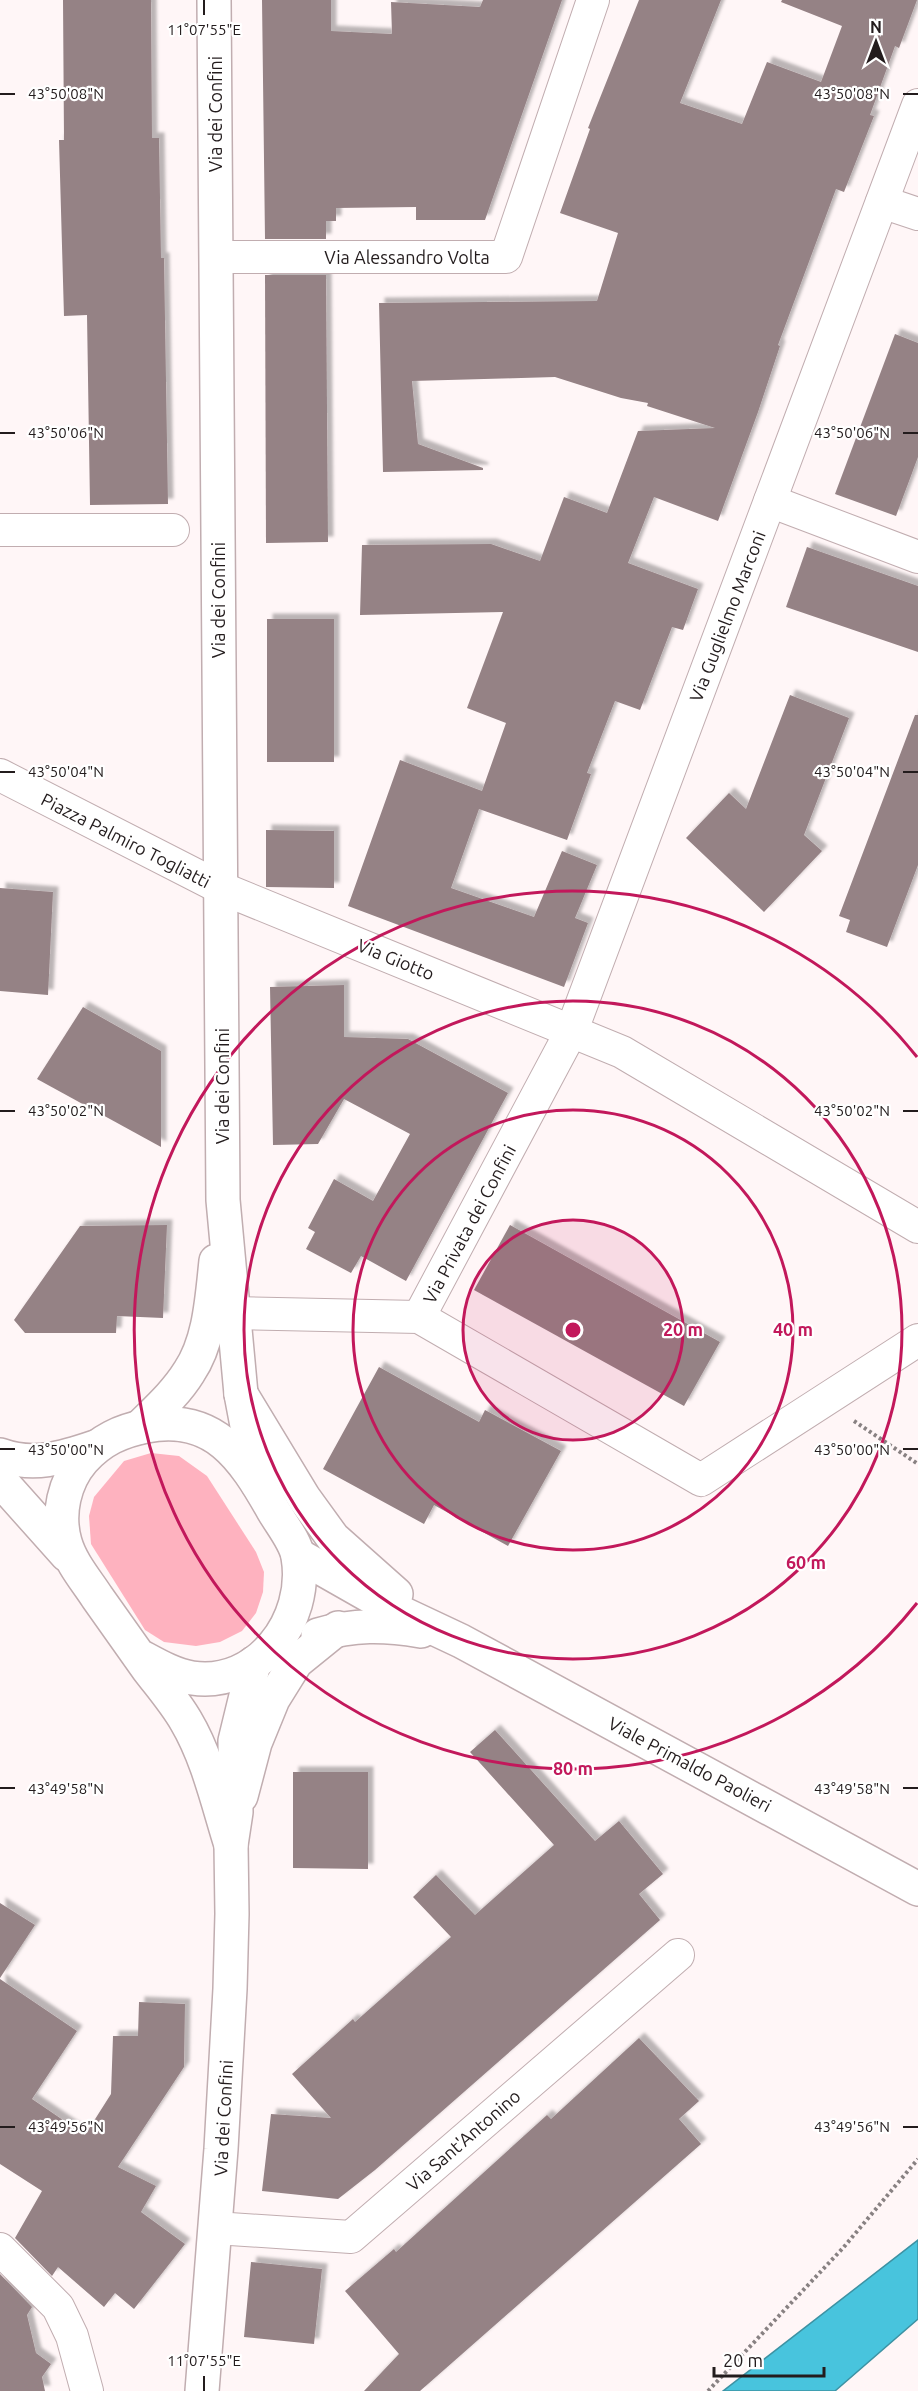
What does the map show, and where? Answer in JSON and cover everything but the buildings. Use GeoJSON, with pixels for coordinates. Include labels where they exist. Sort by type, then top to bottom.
{"type":"FeatureCollection","features":[{"type":"Feature","properties":{"kind":"main road","name":"Via dei Confini"},"geometry":{"type":"LineString","coordinates":[[214,0],[223,1200],[241,1394],[258,1484]]}},
{"type":"Feature","properties":{"kind":"main road","name":"Via dei Confini"},"geometry":{"type":"LineString","coordinates":[[140,1427],[170,1397],[190,1372],[205,1339],[223,1200]]}},
{"type":"Feature","properties":{"kind":"main road"},"geometry":{"type":"LineString","coordinates":[[241,1394],[304,1498],[333,1538],[389,1588],[461,1641]]}},
{"type":"Feature","properties":{"kind":"main road","name":"Via dei Confini"},"geometry":{"type":"LineString","coordinates":[[202,2391],[215,2228],[230,1979],[231,1845],[236,1812],[235,1741],[264,1655],[285,1629],[298,1596],[298,1555],[258,1484],[234,1451],[203,1429],[182,1423],[163,1423],[140,1427],[114,1435],[95,1447],[77,1467],[68,1483],[63,1501],[65,1542],[74,1562],[186,1720],[196,1741],[231,1845]]}},
{"type":"Feature","properties":{"kind":"main road"},"geometry":{"type":"LineString","coordinates":[[0,1455],[38,1462],[65,1458],[95,1447]]}},
{"type":"Feature","properties":{"kind":"main road"},"geometry":{"type":"LineString","coordinates":[[0,1480],[74,1562]]}},
{"type":"Feature","properties":{"kind":"main road","name":"Viale Primaldo Paolieri"},"geometry":{"type":"LineString","coordinates":[[298,1555],[393,1609],[461,1641],[918,1889]]}},
{"type":"Feature","properties":{"kind":"main road","name":"Viale Primaldo Paolieri"},"geometry":{"type":"LineString","coordinates":[[264,1655],[338,1628],[390,1625],[461,1641]]}},
{"type":"Feature","properties":{"kind":"main road"},"geometry":{"type":"LineString","coordinates":[[236,1812],[255,1743],[273,1699],[297,1662],[338,1628]]}},
{"type":"Feature","properties":{"kind":"main road","name":"Via dei Confini"},"geometry":{"type":"LineString","coordinates":[[138,1655],[165,1670],[191,1678],[230,1675],[264,1655]]}},
{"type":"Feature","properties":{"kind":"street","name":"Via Alessandro Volta"},"geometry":{"type":"LineString","coordinates":[[216,257],[506,257],[593,0]]}},
{"type":"Feature","properties":{"kind":"street","name":"Via Guglielmo Marconi"},"geometry":{"type":"LineString","coordinates":[[572,1030],[918,105]]}},
{"type":"Feature","properties":{"kind":"street"},"geometry":{"type":"LineString","coordinates":[[882,202],[918,214]]}},
{"type":"Feature","properties":{"kind":"street"},"geometry":{"type":"LineString","coordinates":[[770,501],[918,558]]}},
{"type":"Feature","properties":{"kind":"street"},"geometry":{"type":"LineString","coordinates":[[0,530],[173,530]]}},
{"type":"Feature","properties":{"kind":"street","name":"Piazza Palmiro Togliatti"},"geometry":{"type":"LineString","coordinates":[[0,775],[220,888]]}},
{"type":"Feature","properties":{"kind":"street","name":"Via Giotto"},"geometry":{"type":"LineString","coordinates":[[220,888],[622,1052],[918,1227]]}},
{"type":"Feature","properties":{"kind":"street","name":"Via Privata dei Confini"},"geometry":{"type":"LineString","coordinates":[[233,1313],[419,1317],[572,1030]]}},
{"type":"Feature","properties":{"kind":"street"},"geometry":{"type":"LineString","coordinates":[[419,1317],[701,1480],[918,1340]]}},
{"type":"Feature","properties":{"kind":"street","name":"Via Sant'Antonino"},"geometry":{"type":"LineString","coordinates":[[215,2228],[351,2237],[678,1955]]}},
{"type":"Feature","properties":{"kind":"street"},"geometry":{"type":"LineString","coordinates":[[0,2249],[58,2307],[72,2336],[87,2391]]}},
{"type":"Feature","properties":{"kind":"path"},"geometry":{"type":"LineString","coordinates":[[824,1401],[918,1464]]}},
{"type":"Feature","properties":{"kind":"path"},"geometry":{"type":"LineString","coordinates":[[708,2391],[843,2247],[918,2159]]}},
{"type":"Feature","properties":{"kind":"shaded area"},"geometry":{"type":"Polygon","coordinates":[[[151,1453],[179,1456],[207,1476],[256,1552],[264,1572],[263,1592],[256,1613],[242,1631],[220,1642],[196,1646],[164,1642],[145,1630],[91,1544],[89,1516],[94,1497],[124,1461],[151,1453]]]}},
{"type":"Feature","properties":{"kind":"water"},"geometry":{"type":"Polygon","coordinates":[[[918,2240],[918,2319],[835,2391],[723,2391],[918,2240]]]}}]}
